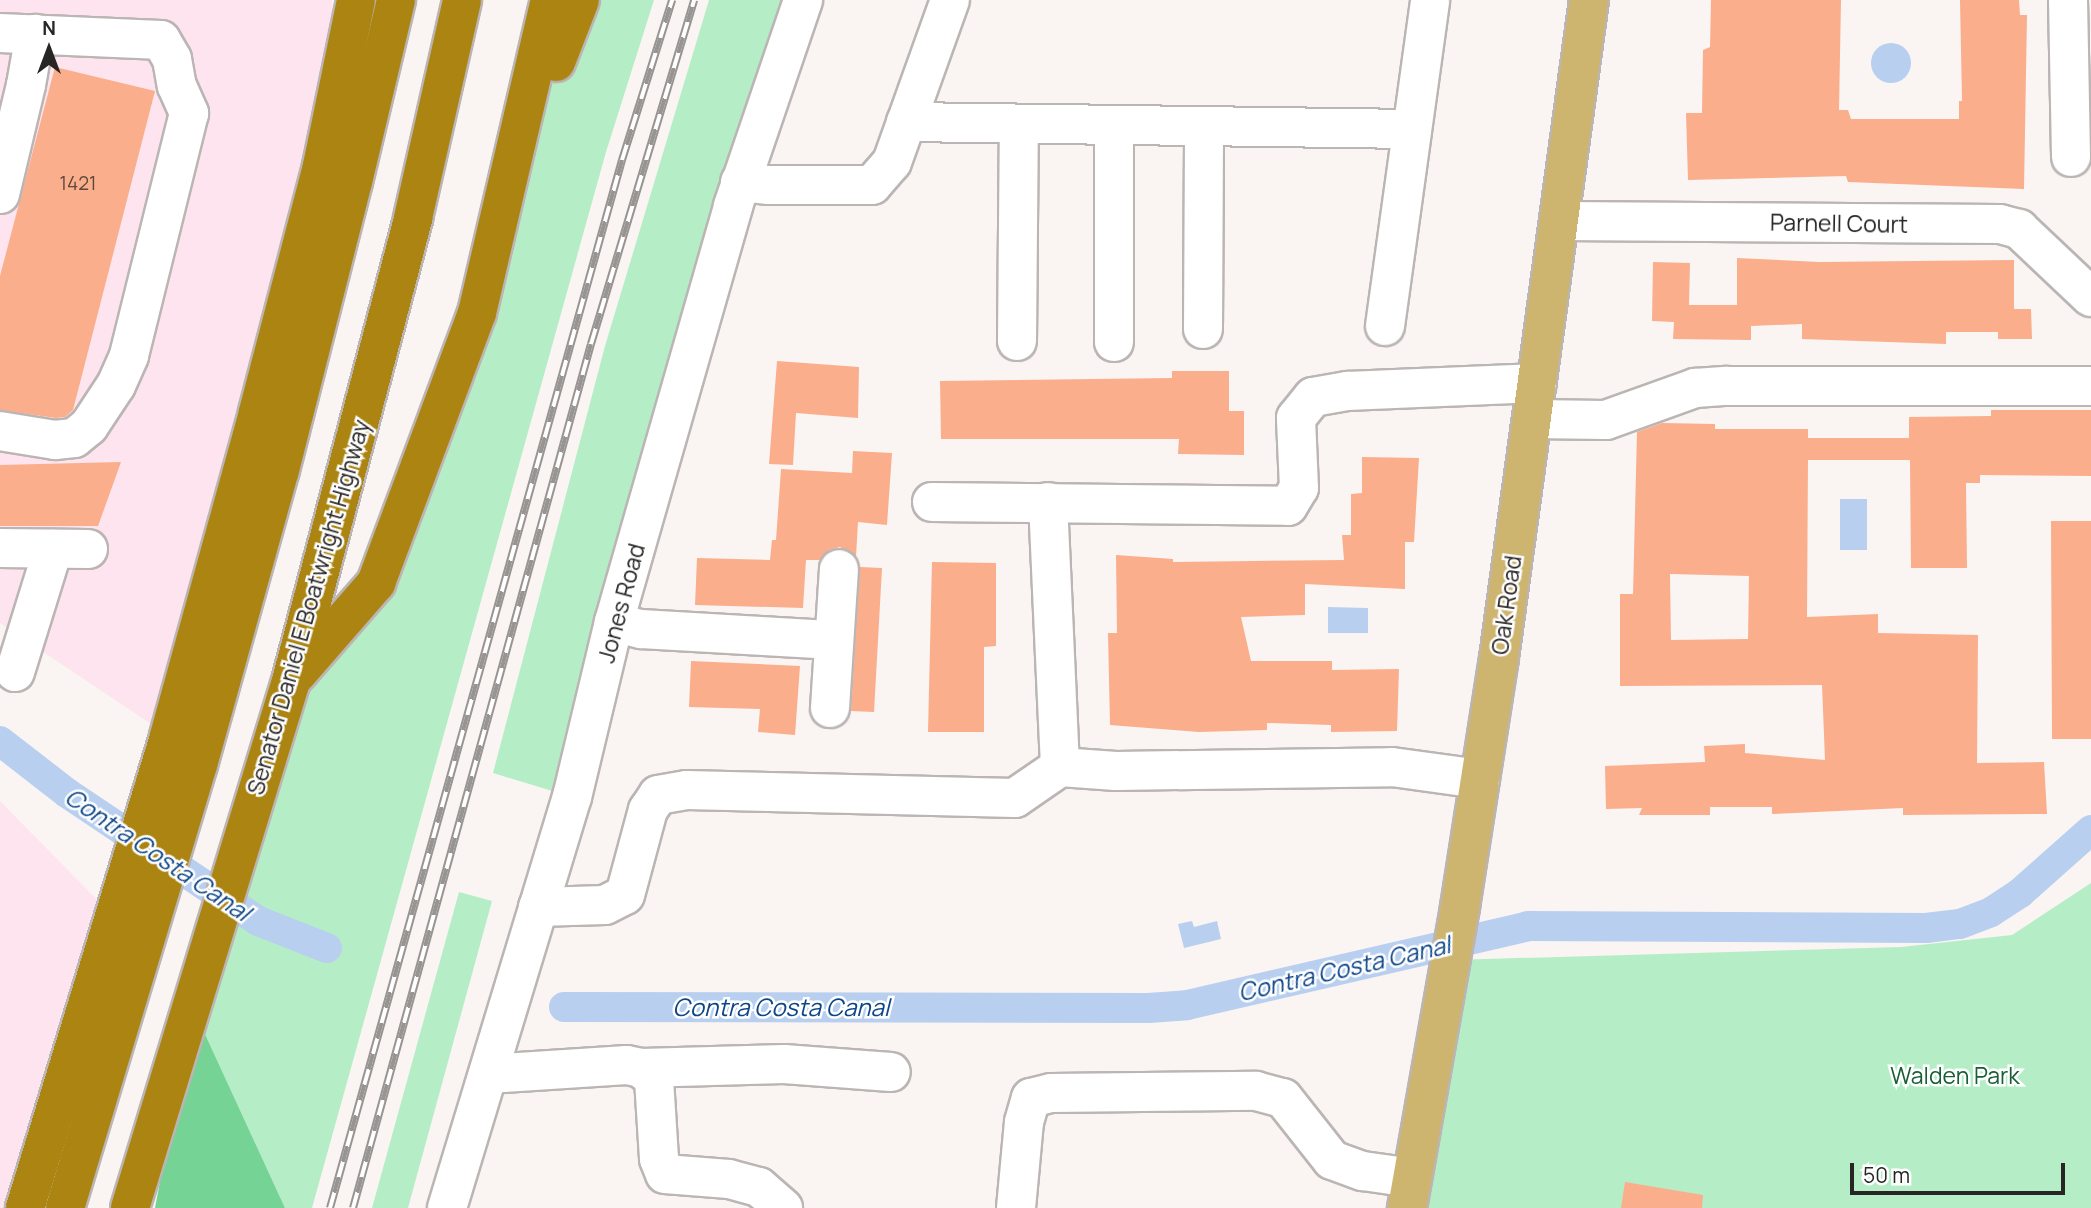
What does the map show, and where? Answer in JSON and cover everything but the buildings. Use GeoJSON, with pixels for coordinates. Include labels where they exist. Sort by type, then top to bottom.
{"type":"FeatureCollection","features":[{"type":"Feature","properties":{"kind":"highway"},"geometry":{"type":"LineString","coordinates":[[332,0],[333,113]]}},
{"type":"Feature","properties":{"kind":"highway"},"geometry":{"type":"LineString","coordinates":[[25,1208],[169,736],[305,236],[356,0]]}},
{"type":"Feature","properties":{"kind":"highway"},"geometry":{"type":"LineString","coordinates":[[65,1208],[198,765],[280,470],[354,182],[396,0]]}},
{"type":"Feature","properties":{"kind":"highway","name":"Senator Daniel E Boatwright Highway"},"geometry":{"type":"LineString","coordinates":[[130,1208],[291,681],[413,218],[462,0]]}},
{"type":"Feature","properties":{"kind":"highway"},"geometry":{"type":"LineString","coordinates":[[291,681],[376,583],[477,313],[550,0]]}},
{"type":"Feature","properties":{"kind":"highway"},"geometry":{"type":"LineString","coordinates":[[505,195],[580,0]]}},
{"type":"Feature","properties":{"kind":"highway"},"geometry":{"type":"LineString","coordinates":[[155,1208],[198,992]]}},
{"type":"Feature","properties":{"kind":"main road","name":"Oak Road"},"geometry":{"type":"LineString","coordinates":[[1410,1193],[1480,779],[1589,0]]}},
{"type":"Feature","properties":{"kind":"street","name":"Jones Road"},"geometry":{"type":"LineString","coordinates":[[447,1208],[572,797],[614,622],[740,182],[803,0]]}},
{"type":"Feature","properties":{"kind":"street"},"geometry":{"type":"LineString","coordinates":[[740,182],[769,186],[872,185],[892,162],[950,0]]}},
{"type":"Feature","properties":{"kind":"street"},"geometry":{"type":"LineString","coordinates":[[1385,326],[1430,0]]}},
{"type":"Feature","properties":{"kind":"street"},"geometry":{"type":"LineString","coordinates":[[2068,0],[2071,157]]}},
{"type":"Feature","properties":{"kind":"street"},"geometry":{"type":"LineString","coordinates":[[0,194],[26,85],[17,34],[161,40],[172,59],[177,86],[189,113],[129,356],[116,384],[89,426],[74,438],[55,440],[0,430]]}},
{"type":"Feature","properties":{"kind":"street"},"geometry":{"type":"LineString","coordinates":[[906,122],[1412,129]]}},
{"type":"Feature","properties":{"kind":"street"},"geometry":{"type":"LineString","coordinates":[[1017,341],[1019,124]]}},
{"type":"Feature","properties":{"kind":"street"},"geometry":{"type":"LineString","coordinates":[[1114,125],[1114,342]]}},
{"type":"Feature","properties":{"kind":"street"},"geometry":{"type":"LineString","coordinates":[[1203,329],[1204,126]]}},
{"type":"Feature","properties":{"kind":"street","name":"Parnell Court"},"geometry":{"type":"LineString","coordinates":[[1559,220],[2000,224],[2019,229],[2091,297]]}},
{"type":"Feature","properties":{"kind":"street"},"geometry":{"type":"LineString","coordinates":[[932,502],[1288,506],[1299,488],[1296,418],[1313,397],[1348,391],[1534,401],[1606,420],[1695,388],[2091,386]]}},
{"type":"Feature","properties":{"kind":"street"},"geometry":{"type":"LineString","coordinates":[[1048,502],[1060,767]]}},
{"type":"Feature","properties":{"kind":"street"},"geometry":{"type":"LineString","coordinates":[[0,548],[70,548],[15,672]]}},
{"type":"Feature","properties":{"kind":"street"},"geometry":{"type":"LineString","coordinates":[[830,708],[839,569]]}},
{"type":"Feature","properties":{"kind":"street"},"geometry":{"type":"LineString","coordinates":[[614,622],[641,629],[834,640]]}},
{"type":"Feature","properties":{"kind":"street"},"geometry":{"type":"LineString","coordinates":[[538,907],[605,905],[625,895],[648,810],[658,795],[687,790],[1015,798],[1060,767],[1116,771],[1392,767],[1480,779]]}},
{"type":"Feature","properties":{"kind":"street"},"geometry":{"type":"LineString","coordinates":[[488,1074],[627,1065],[641,1068],[784,1064],[891,1072]]}},
{"type":"Feature","properties":{"kind":"street"},"geometry":{"type":"LineString","coordinates":[[641,1068],[654,1079],[659,1158],[665,1174],[729,1179],[749,1184],[759,1187],[783,1208]]}},
{"type":"Feature","properties":{"kind":"street"},"geometry":{"type":"LineString","coordinates":[[1016,1208],[1024,1122],[1031,1098],[1051,1093],[1256,1091],[1283,1098],[1332,1160],[1410,1193]]}},
{"type":"Feature","properties":{"kind":"shaded area"},"geometry":{"type":"Polygon","coordinates":[[[0,0],[332,0],[333,113],[169,736],[0,623],[0,0]]]}},
{"type":"Feature","properties":{"kind":"shaded area"},"geometry":{"type":"Polygon","coordinates":[[[0,801],[115,918],[25,1208],[0,1208],[0,801]]]}},
{"type":"Feature","properties":{"kind":"green space"},"geometry":{"type":"Polygon","coordinates":[[[580,0],[654,0],[606,152],[312,1208],[285,1208],[193,1008],[291,681],[376,583],[505,195],[580,0]]]}},
{"type":"Feature","properties":{"kind":"green space"},"geometry":{"type":"Polygon","coordinates":[[[709,0],[803,0],[572,797],[493,773],[605,346],[709,0]]]}},
{"type":"Feature","properties":{"kind":"green space","name":"Walden Park"},"geometry":{"type":"Polygon","coordinates":[[[2091,883],[2091,1208],[1407,1208],[1451,960],[1901,947],[2012,935],[2091,883]]]}},
{"type":"Feature","properties":{"kind":"green space"},"geometry":{"type":"Polygon","coordinates":[[[459,892],[492,901],[408,1208],[372,1208],[459,892]]]}},
{"type":"Feature","properties":{"kind":"green space"},"geometry":{"type":"Polygon","coordinates":[[[193,1008],[285,1208],[155,1208],[193,1008]]]}},
{"type":"Feature","properties":{"kind":"water"},"geometry":{"type":"Polygon","coordinates":[[[1891,43],[1905,49],[1911,63],[1905,77],[1891,83],[1877,77],[1871,63],[1877,49],[1891,43]]]}},
{"type":"Feature","properties":{"kind":"water"},"geometry":{"type":"Polygon","coordinates":[[[1840,499],[1867,499],[1867,550],[1840,550],[1840,499]]]}},
{"type":"Feature","properties":{"kind":"water"},"geometry":{"type":"Polygon","coordinates":[[[1328,607],[1368,608],[1368,633],[1328,633],[1328,607]]]}},
{"type":"Feature","properties":{"kind":"water"},"geometry":{"type":"Polygon","coordinates":[[[1192,921],[1194,927],[1217,921],[1221,939],[1184,948],[1178,924],[1192,921]]]}},
{"type":"Feature","properties":{"kind":"waterway","name":"Contra Costa Canal"},"geometry":{"type":"LineString","coordinates":[[0,741],[67,793],[258,921],[327,948]]}},
{"type":"Feature","properties":{"kind":"waterway","name":"Contra Costa Canal"},"geometry":{"type":"LineString","coordinates":[[564,1007],[1148,1008],[1187,1005],[1528,926],[1926,928],[1960,924],[1991,912],[2020,893],[2091,830]]}},
{"type":"Feature","properties":{"kind":"railway"},"geometry":{"type":"LineString","coordinates":[[330,1208],[622,160],[672,0]]}},
{"type":"Feature","properties":{"kind":"railway"},"geometry":{"type":"LineString","coordinates":[[353,1208],[591,344],[694,0]]}}]}
